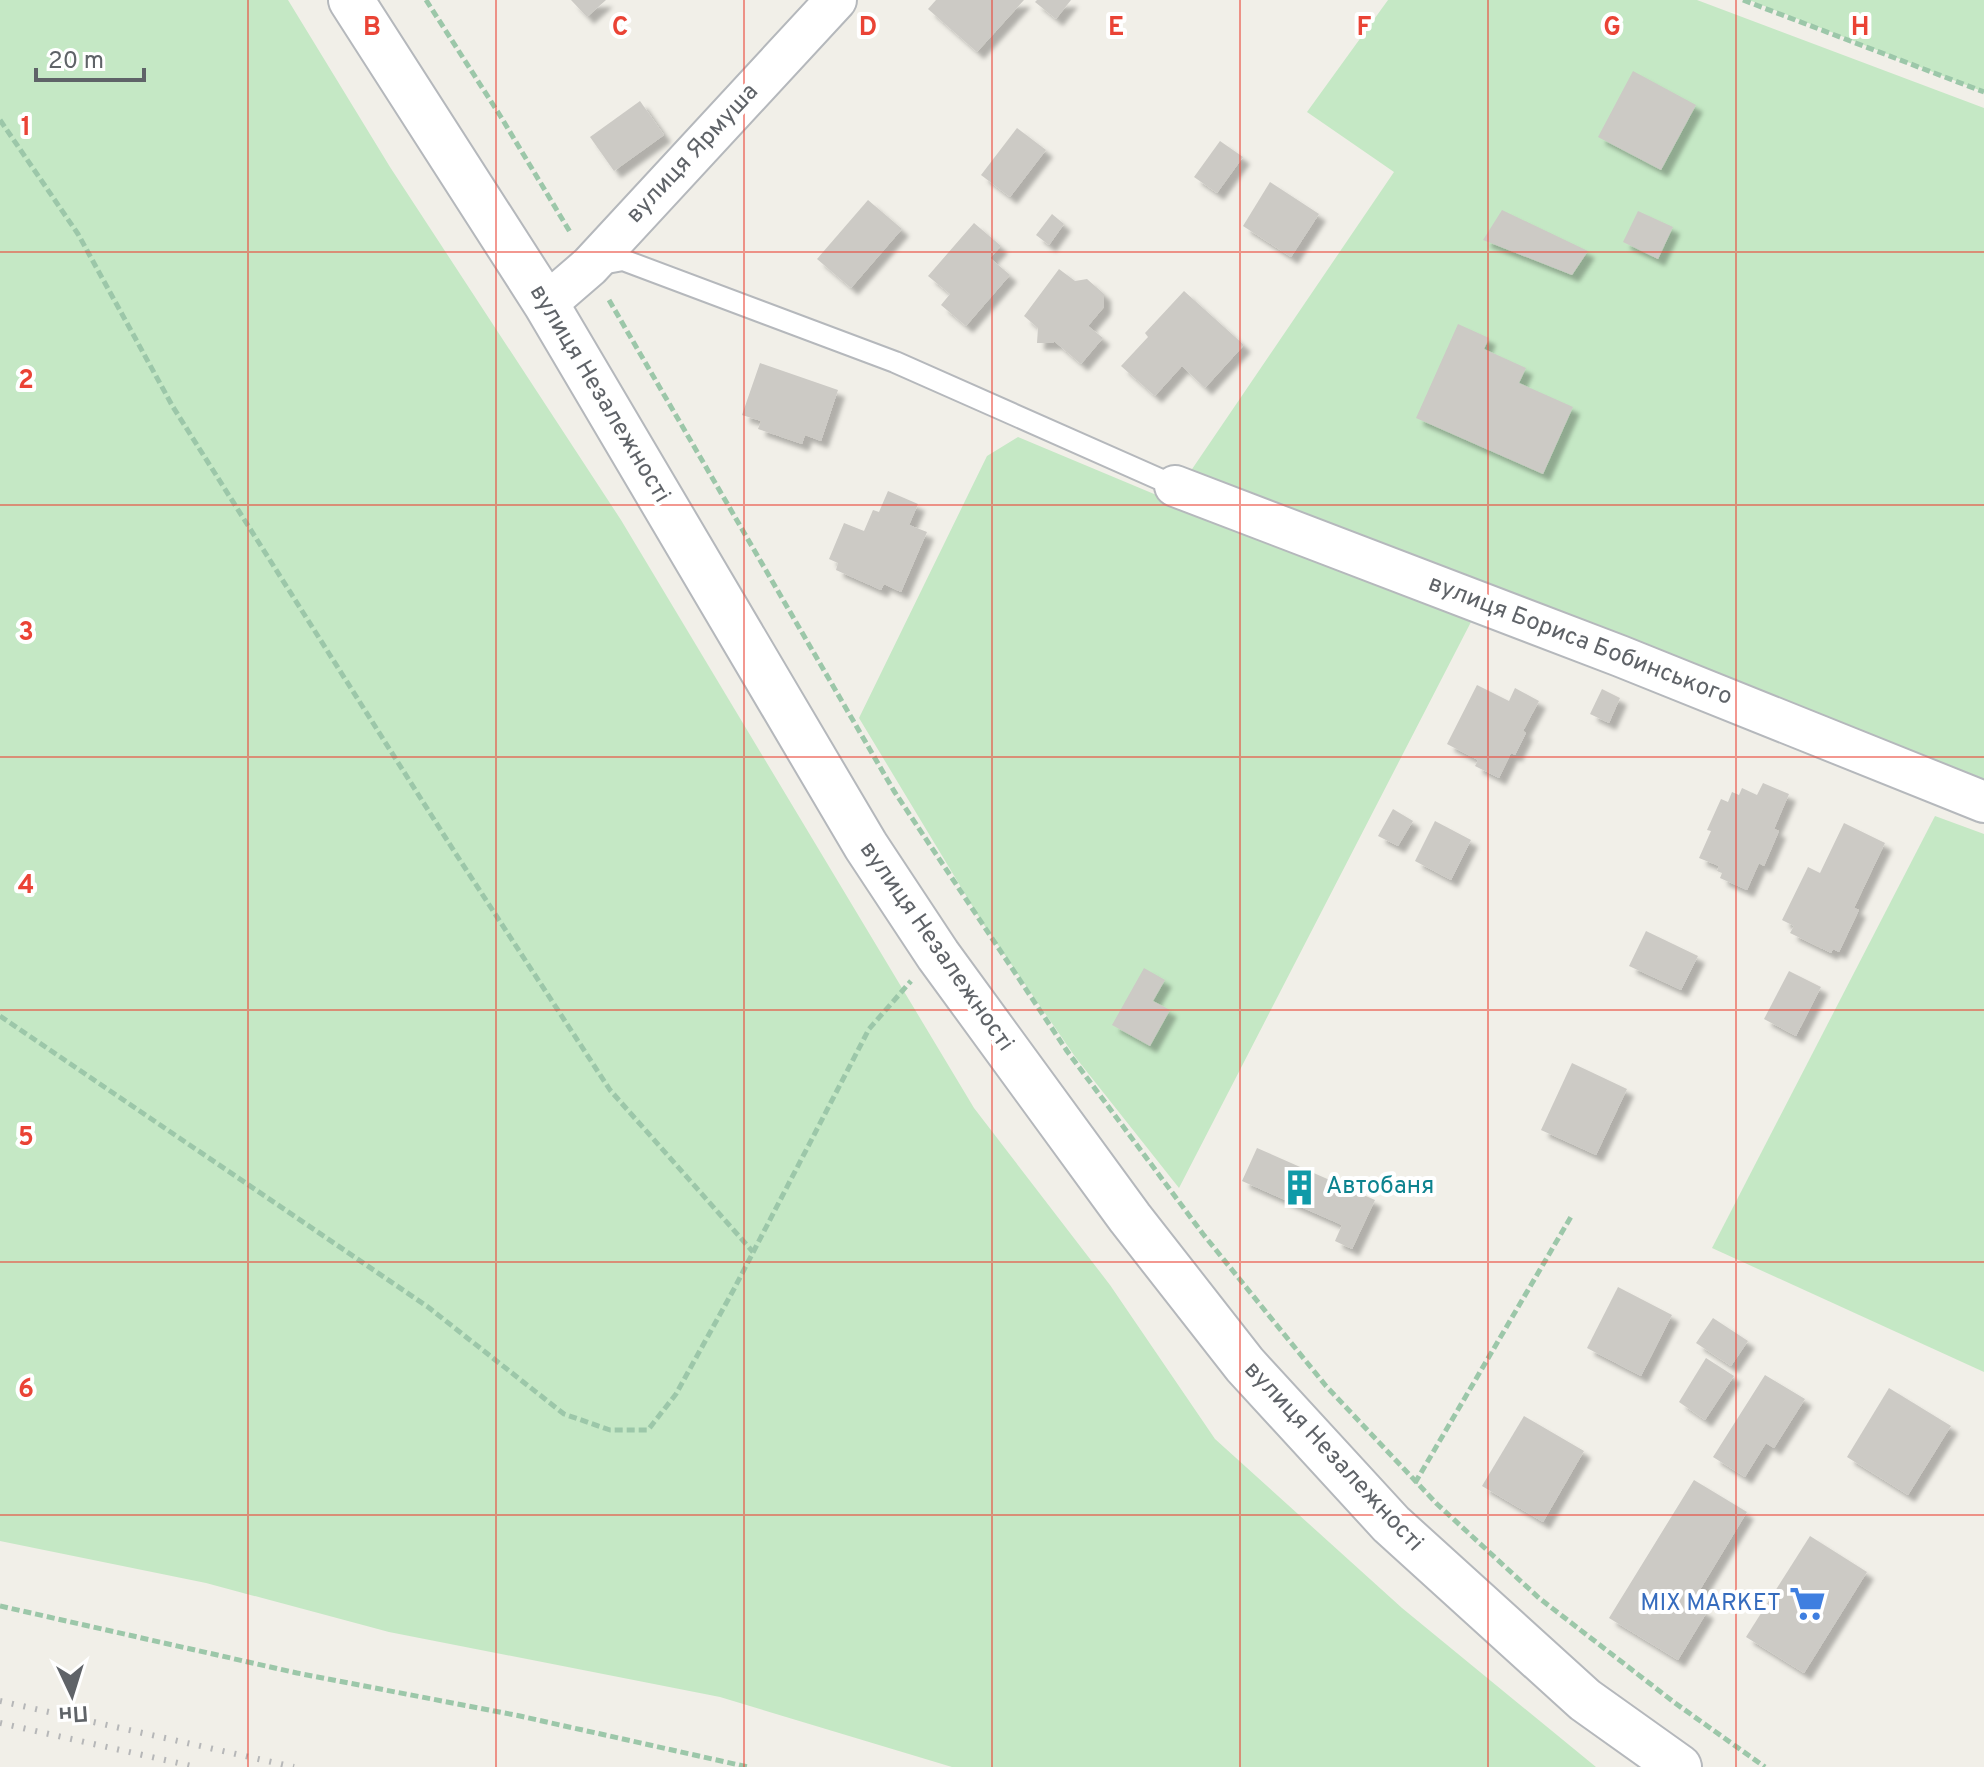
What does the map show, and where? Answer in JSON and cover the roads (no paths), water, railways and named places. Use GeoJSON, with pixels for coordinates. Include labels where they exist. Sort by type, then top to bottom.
{"type":"FeatureCollection","features":[{"type":"Feature","properties":{"kind":"street","name":"вулиця Незалежності"},"geometry":{"type":"LineString","coordinates":[[351,0],[546,304],[866,846],[938,955],[1130,1218],[1245,1365],[1391,1524],[1585,1700],[1679,1767]]}},
{"type":"Feature","properties":{"kind":"street","name":"вулиця Ярмуша"},"geometry":{"type":"LineString","coordinates":[[546,304],[590,266],[836,0]]}},
{"type":"Feature","properties":{"kind":"street","name":"вулиця Бориса Бобинського"},"geometry":{"type":"LineString","coordinates":[[1175,486],[1606,651],[1984,802]]}},
{"type":"Feature","properties":{"kind":"lane"},"geometry":{"type":"LineString","coordinates":[[590,266],[623,260],[690,284],[895,362],[1175,486]]}},
{"type":"Feature","properties":{"kind":"railway"},"geometry":{"type":"LineString","coordinates":[[0,1701],[294,1767]]}},
{"type":"Feature","properties":{"kind":"railway"},"geometry":{"type":"LineString","coordinates":[[0,1723],[196,1767]]}},
{"type":"Feature","properties":{"kind":"place","name":"Автобаня"},"geometry":{"type":"Point","coordinates":[1300,1187]}},
{"type":"Feature","properties":{"kind":"place","name":"MIX MARKET"},"geometry":{"type":"Point","coordinates":[1807,1604]}}]}
